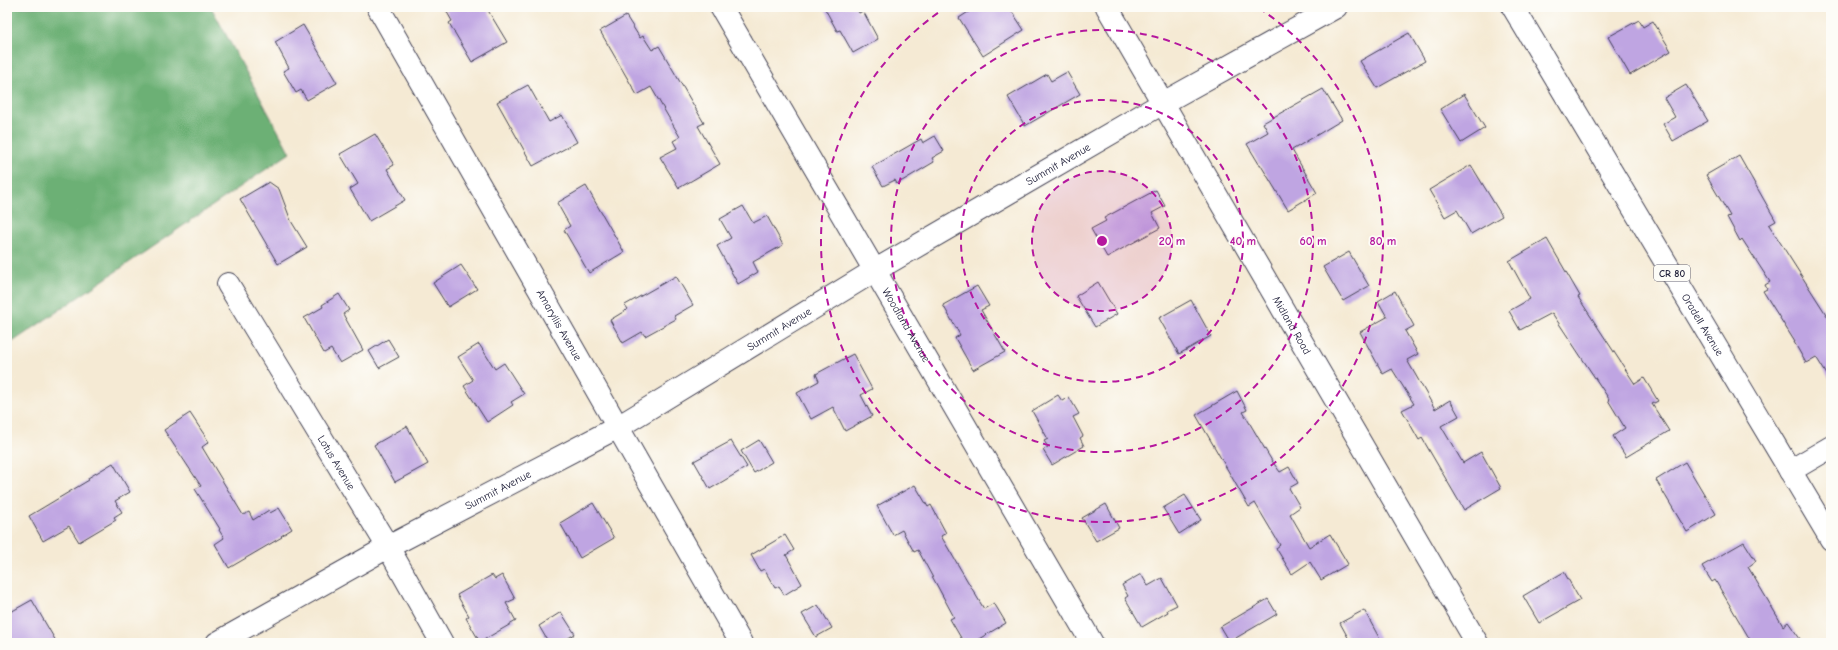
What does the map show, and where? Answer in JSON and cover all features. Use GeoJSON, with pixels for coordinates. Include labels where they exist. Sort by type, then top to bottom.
{"type":"FeatureCollection","features":[{"type":"Feature","properties":{"kind":"street","name":"Amaryllis Avenue"},"geometry":{"type":"LineString","coordinates":[[378,7],[741,643]]}},
{"type":"Feature","properties":{"kind":"street","name":"Woodland Avenue"},"geometry":{"type":"LineString","coordinates":[[721,7],[1092,643]]}},
{"type":"Feature","properties":{"kind":"street","name":"Midland Road"},"geometry":{"type":"LineString","coordinates":[[1107,7],[1477,643]]}},
{"type":"Feature","properties":{"kind":"street","name":"Summit Avenue"},"geometry":{"type":"LineString","coordinates":[[217,643],[388,547],[618,427],[874,271],[1163,103],[1336,7]]}},
{"type":"Feature","properties":{"kind":"street","name":"Oradell Avenue"},"geometry":{"type":"LineString","coordinates":[[1513,7],[1831,539]]}},
{"type":"Feature","properties":{"kind":"street","name":"Lotus Avenue"},"geometry":{"type":"LineString","coordinates":[[228,284],[388,547],[442,643]]}},
{"type":"Feature","properties":{"kind":"street"},"geometry":{"type":"LineString","coordinates":[[1790,471],[1831,447]]}},
{"type":"Feature","properties":{"kind":"green space"},"geometry":{"type":"Polygon","coordinates":[[[7,7],[211,7],[290,153],[14,341],[7,344],[7,7]]]}},
{"type":"Feature","properties":{"kind":"building"},"geometry":{"type":"Polygon","coordinates":[[[444,7],[486,7],[507,42],[472,62],[449,23],[452,21],[444,7]]]}},
{"type":"Feature","properties":{"kind":"building"},"geometry":{"type":"Polygon","coordinates":[[[824,7],[856,7],[859,13],[863,11],[878,39],[853,53],[840,30],[837,31],[824,7]]]}},
{"type":"Feature","properties":{"kind":"building"},"geometry":{"type":"Polygon","coordinates":[[[976,7],[1009,7],[1024,30],[983,56],[959,18],[976,7]]]}},
{"type":"Feature","properties":{"kind":"building"},"geometry":{"type":"Polygon","coordinates":[[[626,16],[640,38],[643,36],[652,50],[659,46],[704,123],[698,126],[720,164],[679,188],[660,157],[677,148],[673,141],[680,137],[651,87],[637,95],[600,31],[626,16]]]}},
{"type":"Feature","properties":{"kind":"building"},"geometry":{"type":"Polygon","coordinates":[[[1639,20],[1643,27],[1653,21],[1671,51],[1630,75],[1608,37],[1639,20]]]}},
{"type":"Feature","properties":{"kind":"building"},"geometry":{"type":"Polygon","coordinates":[[[303,25],[337,83],[307,100],[301,90],[296,93],[283,71],[289,68],[275,42],[303,25]]]}},
{"type":"Feature","properties":{"kind":"building"},"geometry":{"type":"Polygon","coordinates":[[[1409,33],[1425,61],[1377,88],[1360,61],[1409,33]]]}},
{"type":"Feature","properties":{"kind":"building"},"geometry":{"type":"Polygon","coordinates":[[[1067,72],[1080,94],[1025,126],[1008,97],[1047,74],[1051,81],[1067,72]]]}},
{"type":"Feature","properties":{"kind":"building"},"geometry":{"type":"Polygon","coordinates":[[[528,85],[549,122],[562,115],[577,142],[533,166],[497,102],[528,85]]]}},
{"type":"Feature","properties":{"kind":"building"},"geometry":{"type":"Polygon","coordinates":[[[1686,85],[1708,121],[1673,141],[1663,124],[1675,117],[1664,98],[1686,85]]]}},
{"type":"Feature","properties":{"kind":"building"},"geometry":{"type":"Polygon","coordinates":[[[1323,89],[1342,120],[1292,150],[1317,193],[1288,210],[1247,144],[1268,132],[1263,123],[1323,89]]]}},
{"type":"Feature","properties":{"kind":"building"},"geometry":{"type":"Polygon","coordinates":[[[1464,94],[1485,128],[1461,143],[1440,109],[1464,94]]]}},
{"type":"Feature","properties":{"kind":"building"},"geometry":{"type":"Polygon","coordinates":[[[375,134],[394,165],[387,169],[405,200],[369,221],[350,189],[358,184],[340,154],[375,134]]]}},
{"type":"Feature","properties":{"kind":"building"},"geometry":{"type":"Polygon","coordinates":[[[935,136],[944,151],[932,158],[934,162],[897,184],[895,180],[883,186],[872,167],[921,139],[923,143],[935,136]]]}},
{"type":"Feature","properties":{"kind":"building"},"geometry":{"type":"Polygon","coordinates":[[[1739,156],[1776,221],[1769,225],[1831,322],[1831,381],[1816,357],[1806,363],[1795,342],[1763,291],[1767,289],[1765,285],[1770,282],[1742,239],[1740,241],[1727,217],[1730,216],[1706,175],[1739,156]]]}},
{"type":"Feature","properties":{"kind":"building"},"geometry":{"type":"Polygon","coordinates":[[[1471,165],[1502,216],[1471,234],[1457,210],[1445,217],[1429,190],[1471,165]]]}},
{"type":"Feature","properties":{"kind":"building"},"geometry":{"type":"Polygon","coordinates":[[[269,182],[279,189],[291,221],[307,247],[278,264],[240,199],[269,182]]]}},
{"type":"Feature","properties":{"kind":"building"},"geometry":{"type":"Polygon","coordinates":[[[586,186],[624,252],[589,273],[564,230],[570,226],[557,203],[586,186]]]}},
{"type":"Feature","properties":{"kind":"building"},"geometry":{"type":"Polygon","coordinates":[[[1156,190],[1165,206],[1152,213],[1160,228],[1107,257],[1091,229],[1106,221],[1104,218],[1156,190]]]}},
{"type":"Feature","properties":{"kind":"building"},"geometry":{"type":"Polygon","coordinates":[[[743,206],[753,223],[767,216],[783,245],[753,262],[758,272],[738,284],[717,246],[731,238],[720,219],[743,206]]]}},
{"type":"Feature","properties":{"kind":"building"},"geometry":{"type":"Polygon","coordinates":[[[1547,239],[1580,296],[1578,297],[1635,384],[1644,378],[1658,401],[1652,404],[1669,431],[1626,457],[1613,436],[1625,428],[1608,400],[1609,399],[1552,313],[1520,330],[1509,311],[1530,299],[1509,261],[1547,239]]]}},
{"type":"Feature","properties":{"kind":"building"},"geometry":{"type":"Polygon","coordinates":[[[1349,252],[1369,286],[1343,301],[1323,267],[1349,252]]]}},
{"type":"Feature","properties":{"kind":"building"},"geometry":{"type":"Polygon","coordinates":[[[461,265],[477,289],[448,307],[433,283],[461,265]]]}},
{"type":"Feature","properties":{"kind":"building"},"geometry":{"type":"Polygon","coordinates":[[[676,276],[693,305],[674,316],[676,319],[645,336],[642,332],[623,343],[610,320],[628,309],[625,305],[676,276]]]}},
{"type":"Feature","properties":{"kind":"building"},"geometry":{"type":"Polygon","coordinates":[[[1098,282],[1117,314],[1095,327],[1076,296],[1098,282]]]}},
{"type":"Feature","properties":{"kind":"building"},"geometry":{"type":"Polygon","coordinates":[[[977,286],[989,306],[981,310],[1005,352],[973,370],[955,338],[960,335],[943,305],[977,286]]]}},
{"type":"Feature","properties":{"kind":"building"},"geometry":{"type":"Polygon","coordinates":[[[1395,291],[1414,326],[1405,331],[1418,354],[1407,360],[1435,409],[1450,400],[1459,416],[1441,426],[1463,463],[1481,452],[1501,488],[1464,510],[1422,438],[1419,440],[1402,410],[1414,404],[1392,369],[1383,374],[1360,332],[1387,317],[1378,301],[1395,291]]]}},
{"type":"Feature","properties":{"kind":"building"},"geometry":{"type":"Polygon","coordinates":[[[339,294],[349,310],[343,314],[363,350],[340,363],[331,349],[324,353],[304,318],[323,307],[322,305],[339,294]]]}},
{"type":"Feature","properties":{"kind":"building"},"geometry":{"type":"Polygon","coordinates":[[[1191,300],[1211,336],[1179,354],[1159,318],[1191,300]]]}},
{"type":"Feature","properties":{"kind":"building"},"geometry":{"type":"Polygon","coordinates":[[[388,339],[399,357],[379,368],[369,351],[388,339]]]}},
{"type":"Feature","properties":{"kind":"building"},"geometry":{"type":"Polygon","coordinates":[[[479,344],[495,369],[504,363],[524,394],[511,402],[513,405],[487,422],[464,386],[473,380],[458,357],[479,344]]]}},
{"type":"Feature","properties":{"kind":"building"},"geometry":{"type":"Polygon","coordinates":[[[853,354],[872,389],[861,395],[872,416],[845,431],[833,407],[811,419],[797,393],[819,381],[816,374],[853,354]]]}},
{"type":"Feature","properties":{"kind":"building"},"geometry":{"type":"Polygon","coordinates":[[[1237,391],[1247,410],[1243,412],[1272,461],[1280,472],[1289,467],[1298,483],[1289,488],[1300,507],[1290,514],[1309,547],[1330,534],[1348,564],[1321,580],[1310,562],[1292,574],[1276,548],[1280,545],[1255,503],[1249,507],[1196,415],[1237,391]]]}},
{"type":"Feature","properties":{"kind":"building"},"geometry":{"type":"Polygon","coordinates":[[[1058,395],[1062,401],[1069,397],[1079,414],[1073,417],[1083,436],[1080,438],[1084,446],[1052,465],[1043,450],[1048,447],[1044,441],[1048,439],[1032,411],[1058,395]]]}},
{"type":"Feature","properties":{"kind":"building"},"geometry":{"type":"Polygon","coordinates":[[[190,413],[209,442],[202,447],[243,515],[249,512],[253,520],[269,510],[270,513],[279,508],[292,529],[281,536],[282,537],[229,568],[215,544],[224,538],[195,489],[201,486],[164,430],[190,413]]]}},
{"type":"Feature","properties":{"kind":"building"},"geometry":{"type":"Polygon","coordinates":[[[407,426],[428,464],[395,482],[374,445],[407,426]]]}},
{"type":"Feature","properties":{"kind":"building"},"geometry":{"type":"Polygon","coordinates":[[[759,440],[772,462],[754,473],[741,451],[759,440]]]}},
{"type":"Feature","properties":{"kind":"building"},"geometry":{"type":"Polygon","coordinates":[[[731,441],[747,467],[710,489],[694,461],[731,441]]]}},
{"type":"Feature","properties":{"kind":"building"},"geometry":{"type":"Polygon","coordinates":[[[1685,462],[1716,514],[1687,532],[1656,480],[1685,462]]]}},
{"type":"Feature","properties":{"kind":"building"},"geometry":{"type":"Polygon","coordinates":[[[113,463],[130,492],[115,501],[122,512],[114,517],[116,520],[79,542],[69,526],[43,541],[29,516],[89,480],[88,478],[113,463]]]}},
{"type":"Feature","properties":{"kind":"building"},"geometry":{"type":"Polygon","coordinates":[[[915,485],[928,507],[931,505],[946,533],[941,536],[984,609],[994,603],[1006,623],[972,643],[964,643],[950,619],[954,617],[918,550],[914,552],[902,530],[893,535],[877,506],[915,485]]]}},
{"type":"Feature","properties":{"kind":"building"},"geometry":{"type":"Polygon","coordinates":[[[1185,495],[1201,520],[1179,534],[1163,508],[1185,495]]]}},
{"type":"Feature","properties":{"kind":"building"},"geometry":{"type":"Polygon","coordinates":[[[593,503],[614,538],[580,558],[560,523],[593,503]]]}},
{"type":"Feature","properties":{"kind":"building"},"geometry":{"type":"Polygon","coordinates":[[[1106,504],[1119,528],[1096,541],[1082,518],[1106,504]]]}},
{"type":"Feature","properties":{"kind":"building"},"geometry":{"type":"Polygon","coordinates":[[[785,535],[794,550],[786,555],[802,584],[784,595],[779,586],[775,588],[764,569],[760,571],[751,555],[785,535]]]}},
{"type":"Feature","properties":{"kind":"building"},"geometry":{"type":"Polygon","coordinates":[[[1744,542],[1756,561],[1748,567],[1783,626],[1788,622],[1803,643],[1752,643],[1715,580],[1712,582],[1702,566],[1744,542]]]}},
{"type":"Feature","properties":{"kind":"building"},"geometry":{"type":"Polygon","coordinates":[[[1564,572],[1580,600],[1539,623],[1523,596],[1564,572]]]}},
{"type":"Feature","properties":{"kind":"building"},"geometry":{"type":"Polygon","coordinates":[[[1141,574],[1148,586],[1162,578],[1177,605],[1142,627],[1125,598],[1128,596],[1122,585],[1141,574]]]}},
{"type":"Feature","properties":{"kind":"building"},"geometry":{"type":"Polygon","coordinates":[[[492,575],[495,579],[502,575],[515,599],[506,603],[516,621],[480,642],[466,618],[469,616],[457,595],[492,575]]]}},
{"type":"Feature","properties":{"kind":"building"},"geometry":{"type":"Polygon","coordinates":[[[1268,599],[1277,614],[1229,642],[1220,627],[1268,599]]]}},
{"type":"Feature","properties":{"kind":"building"},"geometry":{"type":"Polygon","coordinates":[[[32,600],[57,643],[7,643],[7,614],[32,600]]]}},
{"type":"Feature","properties":{"kind":"building"},"geometry":{"type":"Polygon","coordinates":[[[818,605],[832,628],[816,637],[802,614],[818,605]]]}},
{"type":"Feature","properties":{"kind":"building"},"geometry":{"type":"Polygon","coordinates":[[[1364,610],[1382,643],[1351,643],[1340,623],[1364,610]]]}},
{"type":"Feature","properties":{"kind":"building"},"geometry":{"type":"Polygon","coordinates":[[[561,612],[575,634],[560,643],[549,643],[539,626],[561,612]]]}}]}
